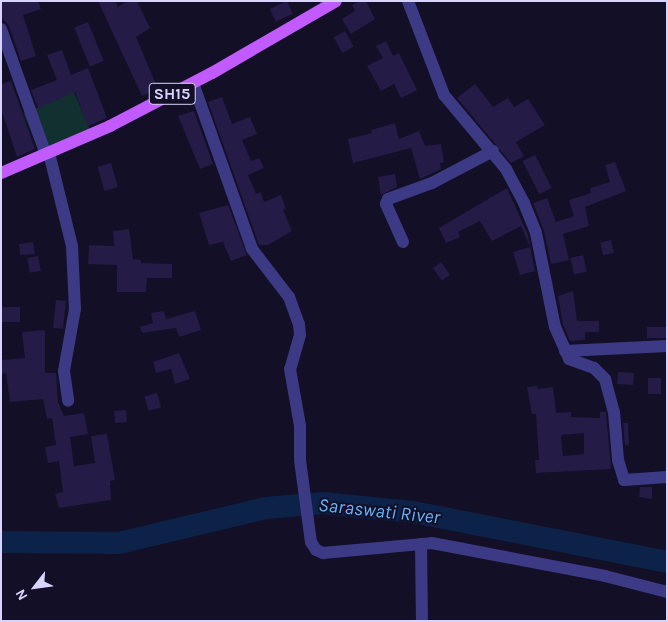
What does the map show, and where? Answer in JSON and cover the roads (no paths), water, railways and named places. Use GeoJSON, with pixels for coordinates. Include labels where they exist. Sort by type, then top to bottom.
{"type":"FeatureCollection","features":[{"type":"Feature","properties":{"kind":"main road","name":"SH15"},"geometry":{"type":"LineString","coordinates":[[1,173],[48,154],[193,83],[336,1]]}},
{"type":"Feature","properties":{"kind":"street"},"geometry":{"type":"LineString","coordinates":[[408,1],[444,95],[493,151],[520,194],[536,233],[556,327],[565,351],[575,363],[594,368],[605,379],[614,412],[617,452],[624,480],[667,477]]}},
{"type":"Feature","properties":{"kind":"street"},"geometry":{"type":"LineString","coordinates":[[1,29],[48,154],[72,246],[75,309],[64,370],[68,401]]}},
{"type":"Feature","properties":{"kind":"street"},"geometry":{"type":"LineString","coordinates":[[193,83],[252,249],[288,297],[299,324],[300,335],[290,369],[300,426],[310,542],[316,550],[323,553],[432,543],[605,576],[667,592]]}},
{"type":"Feature","properties":{"kind":"street"},"geometry":{"type":"LineString","coordinates":[[403,242],[386,202],[432,183],[493,151]]}},
{"type":"Feature","properties":{"kind":"street"},"geometry":{"type":"LineString","coordinates":[[565,351],[667,346]]}},
{"type":"Feature","properties":{"kind":"street"},"geometry":{"type":"LineString","coordinates":[[421,544],[422,621]]}},
{"type":"Feature","properties":{"kind":"waterway","name":"Saraswati River"},"geometry":{"type":"LineString","coordinates":[[1,542],[119,543],[266,508],[323,503],[413,512],[667,562]]}}]}
